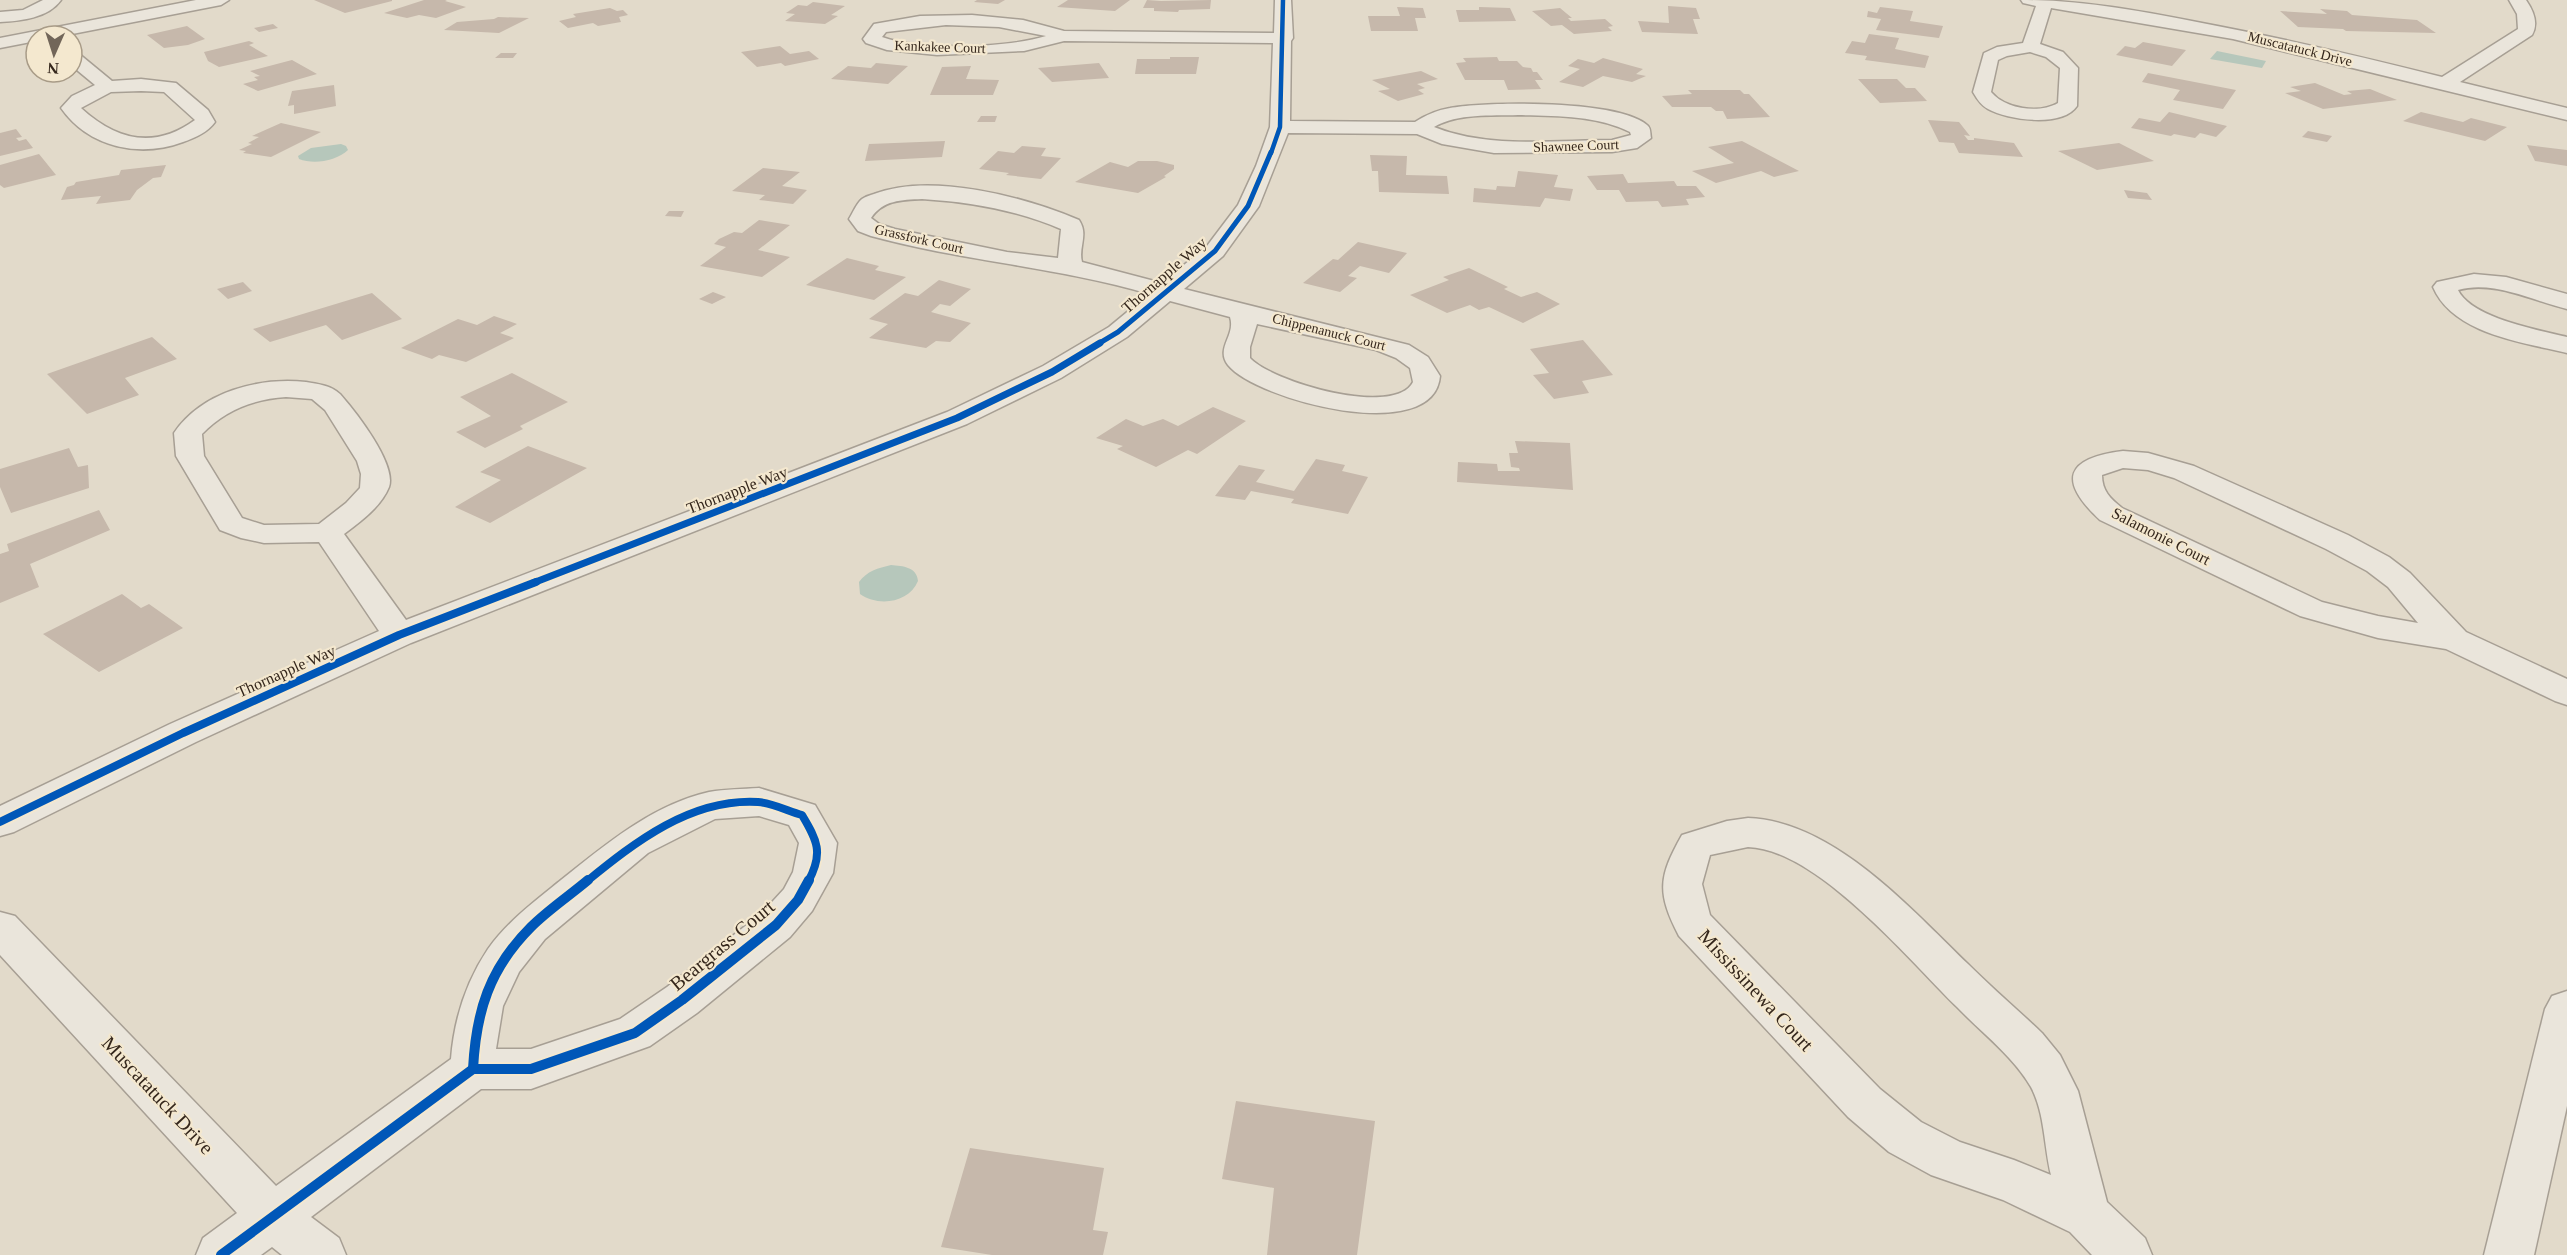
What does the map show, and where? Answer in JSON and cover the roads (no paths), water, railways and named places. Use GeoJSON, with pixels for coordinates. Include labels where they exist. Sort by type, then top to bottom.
{"type":"FeatureCollection","features":[{"type":"Feature","properties":{"kind":"street"},"geometry":{"type":"LineString","coordinates":[[0,17],[22,16],[44,7],[53,0]]}},
{"type":"Feature","properties":{"kind":"street"},"geometry":{"type":"LineString","coordinates":[[84,26],[221,0]]}},
{"type":"Feature","properties":{"kind":"street","name":"Thornapple Way"},"geometry":{"type":"LineString","coordinates":[[0,822],[183,733],[399,635],[957,418],[1052,372],[1118,332],[1215,251],[1248,206],[1266,166],[1280,126],[1284,38],[1283,0]]}},
{"type":"Feature","properties":{"kind":"street"},"geometry":{"type":"LineString","coordinates":[[2444,84],[2526,31],[2527,19],[2524,8],[2517,0]]}},
{"type":"Feature","properties":{"kind":"street"},"geometry":{"type":"LineString","coordinates":[[2030,47],[2037,1]]}},
{"type":"Feature","properties":{"kind":"street","name":"Muscatatuck Drive"},"geometry":{"type":"LineString","coordinates":[[2037,1],[2243,35],[2567,114]]}},
{"type":"Feature","properties":{"kind":"street"},"geometry":{"type":"LineString","coordinates":[[22,16],[32,24]]}},
{"type":"Feature","properties":{"kind":"street","name":"Kankakee Court"},"geometry":{"type":"LineString","coordinates":[[1062,36],[1042,27],[1019,22],[918,21],[880,28],[875,31],[872,39],[883,44],[907,48],[991,48],[1035,45],[1062,36],[1284,38]]}},
{"type":"Feature","properties":{"kind":"street"},"geometry":{"type":"LineString","coordinates":[[0,43],[24,38]]}},
{"type":"Feature","properties":{"kind":"street"},"geometry":{"type":"LineString","coordinates":[[2030,47],[2049,52],[2070,68],[2067,106],[2063,110],[2023,113],[2003,109],[1984,98],[1982,92],[1990,57],[2003,51],[2030,47]]}},
{"type":"Feature","properties":{"kind":"street"},"geometry":{"type":"LineString","coordinates":[[84,67],[108,87],[141,85],[169,87],[201,114],[205,122],[186,134],[152,142],[137,144],[110,138],[71,108],[87,95],[108,87]]}},
{"type":"Feature","properties":{"kind":"street","name":"Shawnee Court"},"geometry":{"type":"LineString","coordinates":[[1280,126],[1420,128],[1449,140],[1500,147],[1612,146],[1630,144],[1641,138],[1640,129],[1633,123],[1618,118],[1583,113],[1465,111],[1434,118],[1420,128]]}},
{"type":"Feature","properties":{"kind":"street","name":"Grassfork Court"},"geometry":{"type":"LineString","coordinates":[[1071,267],[1068,253],[1074,239],[1074,232],[1071,225],[1039,213],[989,200],[923,191],[872,201],[861,213],[860,219],[865,225],[895,234],[1026,262],[1071,267],[1168,292]]}},
{"type":"Feature","properties":{"kind":"street"},"geometry":{"type":"LineString","coordinates":[[2567,302],[2503,284],[2480,281],[2464,281],[2445,287],[2449,299],[2469,315],[2567,345]]}},
{"type":"Feature","properties":{"kind":"street","name":"Chippenanuck Court"},"geometry":{"type":"LineString","coordinates":[[1168,292],[1379,343],[1399,350],[1422,364],[1427,376],[1426,383],[1421,392],[1393,406],[1367,405],[1320,397],[1263,378],[1242,366],[1238,359],[1236,349],[1245,326],[1240,311]]}},
{"type":"Feature","properties":{"kind":"street"},"geometry":{"type":"LineString","coordinates":[[292,389],[321,393],[334,406],[357,437],[374,468],[376,481],[371,494],[356,510],[327,532],[305,535],[255,532],[239,530],[231,525],[190,456],[188,433],[199,419],[239,397],[263,391],[292,389]]}},
{"type":"Feature","properties":{"kind":"street","name":"Salamonie Court"},"geometry":{"type":"LineString","coordinates":[[2454,639],[2427,613],[2399,579],[2378,564],[2337,542],[2162,464],[2132,459],[2111,460],[2088,471],[2086,481],[2090,493],[2111,514],[2311,609],[2378,627],[2454,639],[2567,693]]}},
{"type":"Feature","properties":{"kind":"street"},"geometry":{"type":"LineString","coordinates":[[327,532],[399,635]]}},
{"type":"Feature","properties":{"kind":"street","name":"Beargrass Court"},"geometry":{"type":"LineString","coordinates":[[759,802],[802,815],[818,843],[813,873],[798,900],[776,925],[726,966],[635,1032],[531,1069],[473,1069],[475,1033],[481,1006],[503,961],[531,927],[634,843],[677,820],[710,806],[759,802]]}},
{"type":"Feature","properties":{"kind":"street","name":"Mississinewa Court"},"geometry":{"type":"LineString","coordinates":[[2087,1216],[2073,1167],[2065,1119],[2050,1078],[2024,1045],[1863,889],[1826,863],[1779,838],[1746,831],[1696,844],[1682,868],[1682,894],[1694,924],[1864,1103],[1905,1137],[1948,1160],[2014,1182],[2087,1216],[2127,1255]]}},
{"type":"Feature","properties":{"kind":"street","name":"Muscatatuck Drive"},"geometry":{"type":"LineString","coordinates":[[0,928],[274,1218],[321,1255]]}},
{"type":"Feature","properties":{"kind":"street"},"geometry":{"type":"LineString","coordinates":[[2509,1255],[2567,1009]]}},
{"type":"Feature","properties":{"kind":"street"},"geometry":{"type":"LineString","coordinates":[[221,1255],[473,1069]]}}]}
